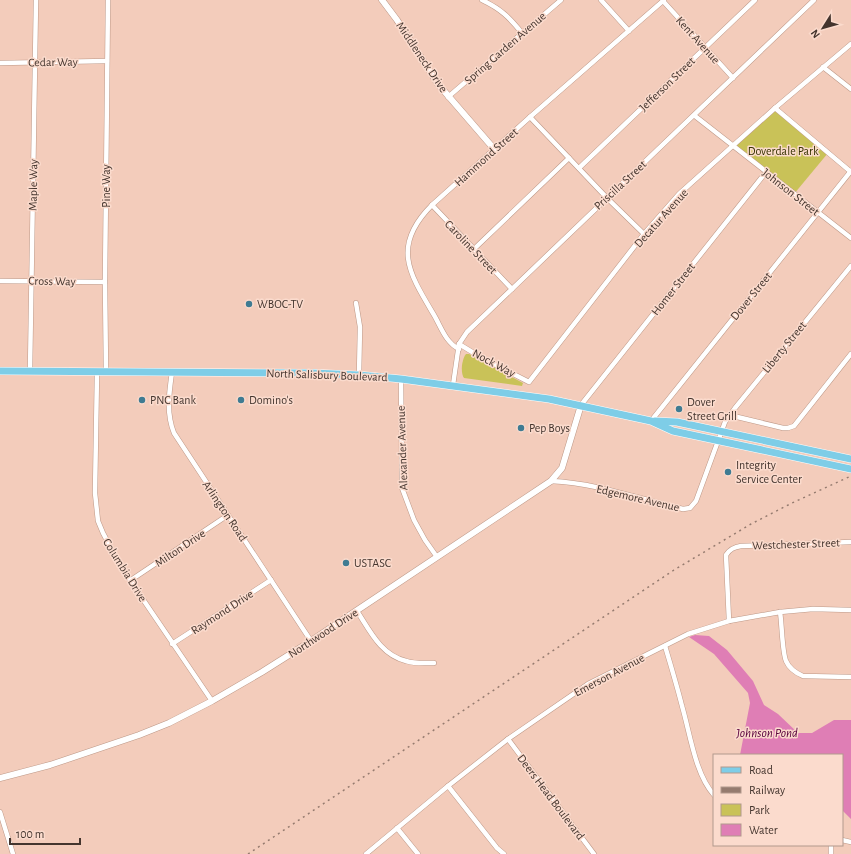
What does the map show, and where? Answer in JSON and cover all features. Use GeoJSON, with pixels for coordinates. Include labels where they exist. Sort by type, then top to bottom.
{"type":"FeatureCollection","features":[{"type":"Feature","properties":{"kind":"main road","name":"North Salisbury Boulevard"},"geometry":{"type":"LineString","coordinates":[[0,371],[359,375],[401,379],[549,399],[651,421],[677,422],[851,460]]}},
{"type":"Feature","properties":{"kind":"main road","name":"North Salisbury Boulevard"},"geometry":{"type":"LineString","coordinates":[[651,421],[673,431],[850,469]]}},
{"type":"Feature","properties":{"kind":"street","name":"Maple Way"},"geometry":{"type":"LineString","coordinates":[[30,371],[36,0]]}},
{"type":"Feature","properties":{"kind":"street","name":"Pine Way"},"geometry":{"type":"LineString","coordinates":[[106,372],[105,282],[108,0]]}},
{"type":"Feature","properties":{"kind":"street","name":"Middleneck Drive"},"geometry":{"type":"LineString","coordinates":[[382,0],[401,26],[430,73],[494,150]]}},
{"type":"Feature","properties":{"kind":"street"},"geometry":{"type":"LineString","coordinates":[[482,0],[497,7],[506,14],[522,33]]}},
{"type":"Feature","properties":{"kind":"street","name":"Spring Garden Avenue"},"geometry":{"type":"LineString","coordinates":[[448,96],[561,0]]}},
{"type":"Feature","properties":{"kind":"street"},"geometry":{"type":"LineString","coordinates":[[601,0],[629,31]]}},
{"type":"Feature","properties":{"kind":"street","name":"Jefferson Street"},"geometry":{"type":"LineString","coordinates":[[579,168],[755,0]]}},
{"type":"Feature","properties":{"kind":"street","name":"Priscilla Street"},"geometry":{"type":"LineString","coordinates":[[453,385],[459,347],[467,332],[695,116],[814,0]]}},
{"type":"Feature","properties":{"kind":"street","name":"Hammond Street"},"geometry":{"type":"LineString","coordinates":[[459,347],[450,343],[444,334],[416,284],[409,266],[408,257],[412,235],[423,214],[530,117],[664,1]]}},
{"type":"Feature","properties":{"kind":"street","name":"Kent Avenue"},"geometry":{"type":"LineString","coordinates":[[664,1],[733,78]]}},
{"type":"Feature","properties":{"kind":"street","name":"Decatur Avenue"},"geometry":{"type":"LineString","coordinates":[[529,382],[644,234],[678,194],[733,147],[775,108],[851,44]]}},
{"type":"Feature","properties":{"kind":"street","name":"Cedar Way"},"geometry":{"type":"LineString","coordinates":[[0,63],[107,61]]}},
{"type":"Feature","properties":{"kind":"street"},"geometry":{"type":"LineString","coordinates":[[823,67],[851,89]]}},
{"type":"Feature","properties":{"kind":"street"},"geometry":{"type":"LineString","coordinates":[[775,108],[851,172]]}},
{"type":"Feature","properties":{"kind":"street","name":"Johnson Street"},"geometry":{"type":"LineString","coordinates":[[695,116],[851,238]]}},
{"type":"Feature","properties":{"kind":"street"},"geometry":{"type":"LineString","coordinates":[[530,117],[607,198],[644,234]]}},
{"type":"Feature","properties":{"kind":"street"},"geometry":{"type":"LineString","coordinates":[[473,250],[569,158]]}},
{"type":"Feature","properties":{"kind":"street","name":"Homer Street"},"geometry":{"type":"LineString","coordinates":[[581,405],[766,172]]}},
{"type":"Feature","properties":{"kind":"street","name":"Dover Street"},"geometry":{"type":"LineString","coordinates":[[651,421],[851,172]]}},
{"type":"Feature","properties":{"kind":"street","name":"Caroline Street"},"geometry":{"type":"LineString","coordinates":[[432,205],[473,250],[512,289]]}},
{"type":"Feature","properties":{"kind":"street","name":"Liberty Street"},"geometry":{"type":"LineString","coordinates":[[721,431],[729,415],[851,266]]}},
{"type":"Feature","properties":{"kind":"street","name":"Cross Way"},"geometry":{"type":"LineString","coordinates":[[0,281],[105,282]]}},
{"type":"Feature","properties":{"kind":"street"},"geometry":{"type":"LineString","coordinates":[[356,303],[360,326],[359,375]]}},
{"type":"Feature","properties":{"kind":"street","name":"Nock Way"},"geometry":{"type":"LineString","coordinates":[[459,347],[529,382]]}},
{"type":"Feature","properties":{"kind":"street"},"geometry":{"type":"LineString","coordinates":[[729,415],[783,428],[794,426],[851,354]]}},
{"type":"Feature","properties":{"kind":"street","name":"Arlington Road"},"geometry":{"type":"LineString","coordinates":[[172,372],[168,399],[170,420],[174,433],[311,641]]}},
{"type":"Feature","properties":{"kind":"street","name":"Columbia Drive"},"geometry":{"type":"LineString","coordinates":[[97,373],[95,453],[96,509],[98,521],[108,544],[121,566],[172,644],[212,701]]}},
{"type":"Feature","properties":{"kind":"street","name":"Alexander Avenue"},"geometry":{"type":"LineString","coordinates":[[401,379],[402,488],[414,520],[425,540],[437,557]]}},
{"type":"Feature","properties":{"kind":"street","name":"Northwood Drive"},"geometry":{"type":"LineString","coordinates":[[0,778],[50,765],[139,735],[169,723],[212,701],[311,641],[551,481],[558,474],[564,464],[581,405]]}},
{"type":"Feature","properties":{"kind":"street","name":"Edgemore Avenue"},"geometry":{"type":"LineString","coordinates":[[551,481],[563,481],[684,509],[690,508],[696,501],[721,431]]}},
{"type":"Feature","properties":{"kind":"street","name":"Milton Drive"},"geometry":{"type":"LineString","coordinates":[[131,580],[228,515]]}},
{"type":"Feature","properties":{"kind":"street","name":"Westchester Street"},"geometry":{"type":"LineString","coordinates":[[729,621],[726,555],[729,551],[740,546],[851,542]]}},
{"type":"Feature","properties":{"kind":"street","name":"Raymond Drive"},"geometry":{"type":"LineString","coordinates":[[172,644],[271,580]]}},
{"type":"Feature","properties":{"kind":"street","name":"Emerson Avenue"},"geometry":{"type":"LineString","coordinates":[[366,854],[448,786],[508,739],[588,684],[688,634],[729,621],[780,612],[814,609],[851,610]]}},
{"type":"Feature","properties":{"kind":"street"},"geometry":{"type":"LineString","coordinates":[[357,611],[380,646],[387,653],[407,662],[434,663]]}},
{"type":"Feature","properties":{"kind":"street"},"geometry":{"type":"LineString","coordinates":[[780,612],[786,661],[791,668],[803,676],[851,677]]}},
{"type":"Feature","properties":{"kind":"street"},"geometry":{"type":"LineString","coordinates":[[665,646],[699,769],[707,788],[713,794]]}},
{"type":"Feature","properties":{"kind":"street","name":"Deers Head Boulevard"},"geometry":{"type":"LineString","coordinates":[[508,739],[594,854]]}},
{"type":"Feature","properties":{"kind":"street"},"geometry":{"type":"LineString","coordinates":[[448,786],[497,848],[504,854]]}},
{"type":"Feature","properties":{"kind":"street"},"geometry":{"type":"LineString","coordinates":[[0,812],[13,854]]}},
{"type":"Feature","properties":{"kind":"street"},"geometry":{"type":"LineString","coordinates":[[397,828],[418,854]]}},
{"type":"Feature","properties":{"kind":"green space","name":"Doverdale Park"},"geometry":{"type":"Polygon","coordinates":[[[775,108],[828,153],[794,194],[733,147],[775,108]]]}},
{"type":"Feature","properties":{"kind":"green space"},"geometry":{"type":"Polygon","coordinates":[[[466,354],[469,354],[523,383],[522,386],[464,378],[462,366],[463,359],[466,354]]]}},
{"type":"Feature","properties":{"kind":"water","name":"Johnson Pond"},"geometry":{"type":"Polygon","coordinates":[[[695,635],[709,636],[727,650],[753,681],[764,705],[778,714],[798,733],[812,733],[834,720],[851,720],[851,819],[843,811],[843,754],[740,754],[750,703],[748,693],[714,654],[689,637],[695,635]]]}},
{"type":"Feature","properties":{"kind":"railway"},"geometry":{"type":"LineString","coordinates":[[248,854],[674,570],[751,524],[851,476]]}},
{"type":"Feature","properties":{"kind":"place","name":"WBOC-TV"},"geometry":{"type":"Point","coordinates":[249,304]}},
{"type":"Feature","properties":{"kind":"place","name":"PNC Bank"},"geometry":{"type":"Point","coordinates":[142,400]}},
{"type":"Feature","properties":{"kind":"place","name":"Domino's"},"geometry":{"type":"Point","coordinates":[241,400]}},
{"type":"Feature","properties":{"kind":"place","name":"Dover Street Grill"},"geometry":{"type":"Point","coordinates":[679,409]}},
{"type":"Feature","properties":{"kind":"place","name":"Pep Boys"},"geometry":{"type":"Point","coordinates":[521,428]}},
{"type":"Feature","properties":{"kind":"place","name":"Integrity Service Center"},"geometry":{"type":"Point","coordinates":[728,472]}},
{"type":"Feature","properties":{"kind":"place","name":"USTASC"},"geometry":{"type":"Point","coordinates":[346,563]}}]}
